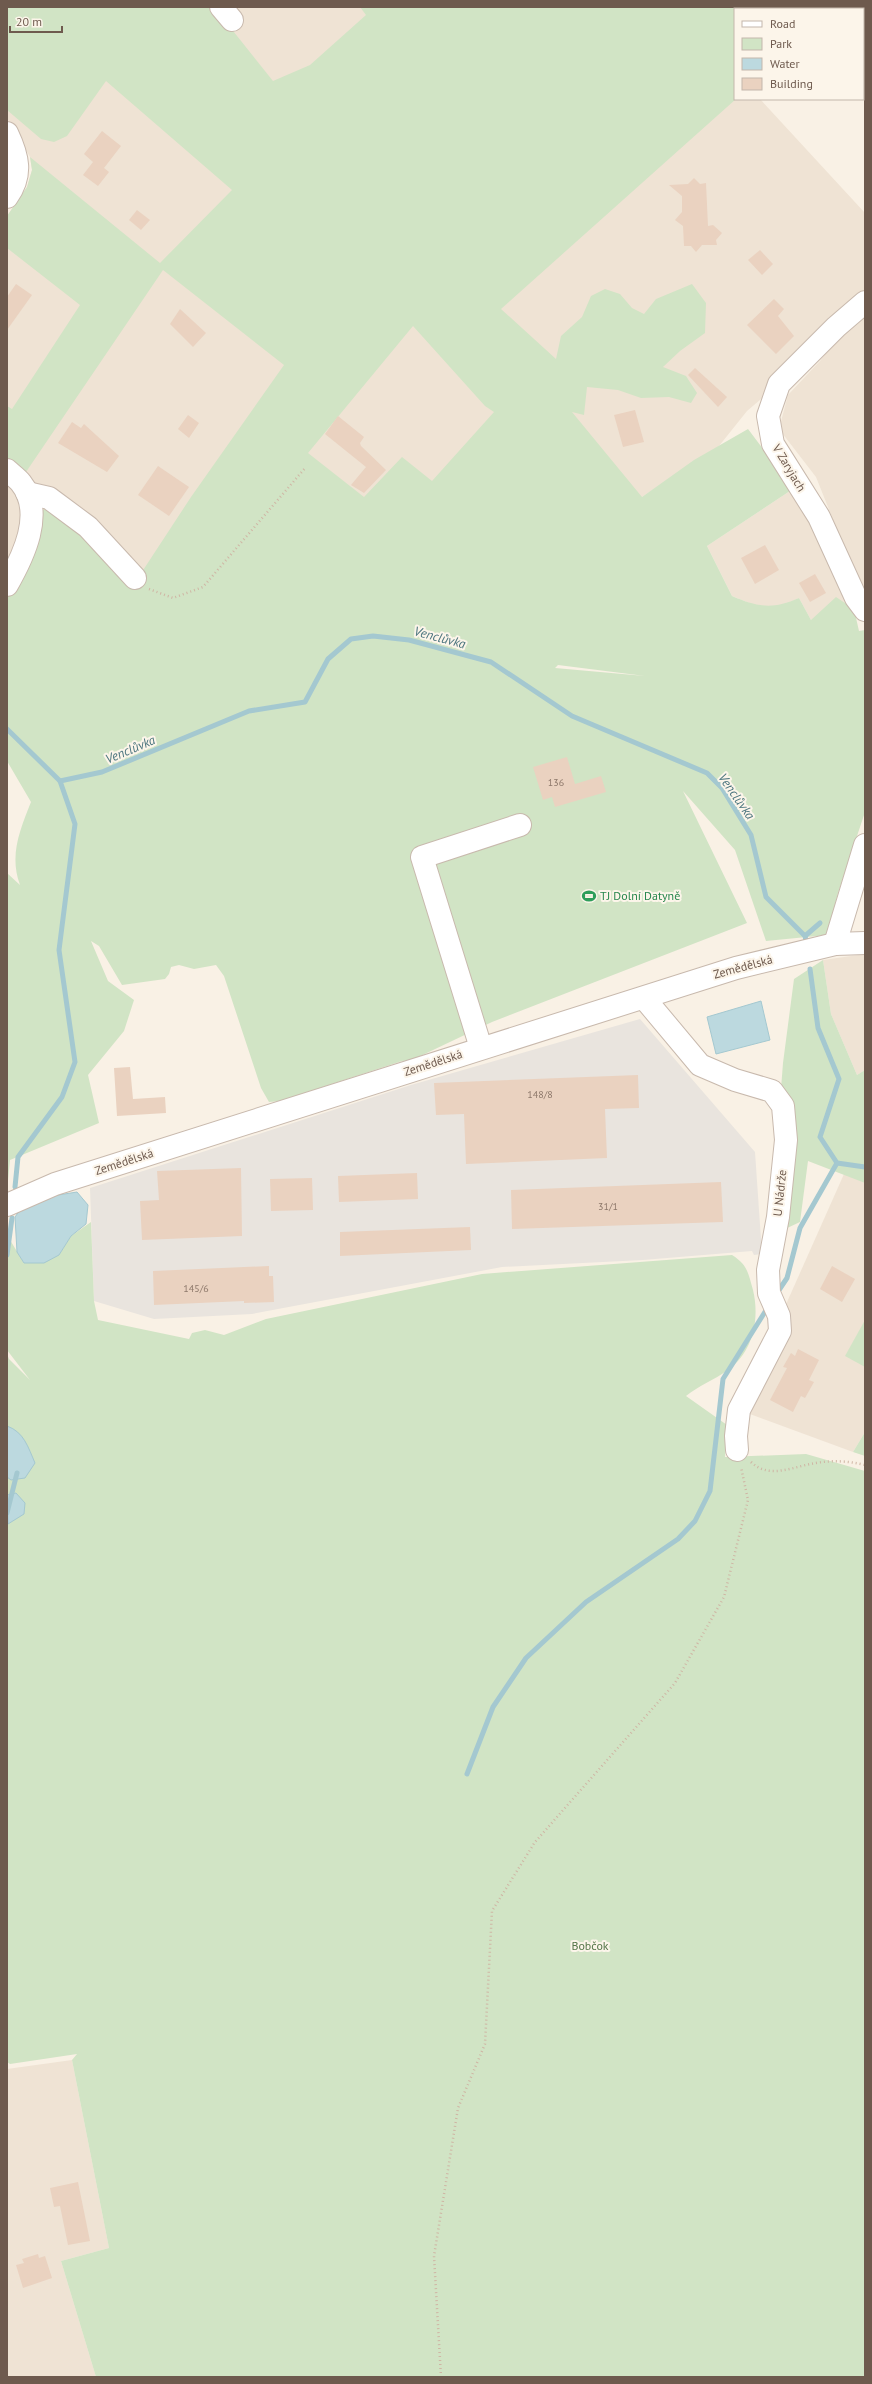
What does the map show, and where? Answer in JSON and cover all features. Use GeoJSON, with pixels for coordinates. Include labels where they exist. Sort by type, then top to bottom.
{"type":"FeatureCollection","features":[{"type":"Feature","properties":{"kind":"street"},"geometry":{"type":"LineString","coordinates":[[7,133],[17,154],[17,165],[13,189],[7,197]]}},
{"type":"Feature","properties":{"kind":"street","name":"V Zaryjach"},"geometry":{"type":"LineString","coordinates":[[865,302],[836,327],[779,384],[768,416],[773,444],[819,517],[856,598],[865,610]]}},
{"type":"Feature","properties":{"kind":"street"},"geometry":{"type":"LineString","coordinates":[[7,470],[21,483],[27,493],[30,509],[30,531],[21,557],[7,585]]}},
{"type":"Feature","properties":{"kind":"street"},"geometry":{"type":"LineString","coordinates":[[27,493],[49,498],[88,527],[135,578]]}},
{"type":"Feature","properties":{"kind":"street"},"geometry":{"type":"LineString","coordinates":[[481,1048],[422,856],[520,825]]}},
{"type":"Feature","properties":{"kind":"street"},"geometry":{"type":"LineString","coordinates":[[835,944],[865,845]]}},
{"type":"Feature","properties":{"kind":"street","name":"Zemědělská"},"geometry":{"type":"LineString","coordinates":[[7,1205],[55,1184],[736,968],[835,944],[865,943]]}},
{"type":"Feature","properties":{"kind":"street","name":"U Nádrže"},"geometry":{"type":"LineString","coordinates":[[644,998],[700,1065],[735,1080],[772,1091],[783,1106],[786,1140],[778,1217],[768,1270],[769,1293],[779,1316],[780,1331],[738,1410],[736,1436],[737,1450]]}},
{"type":"Feature","properties":{"kind":"path"},"geometry":{"type":"LineString","coordinates":[[135,578],[151,590],[173,598],[203,587],[306,467]]}},
{"type":"Feature","properties":{"kind":"path"},"geometry":{"type":"LineString","coordinates":[[737,1450],[758,1469],[787,1471],[815,1463],[842,1460],[865,1464]]}},
{"type":"Feature","properties":{"kind":"path"},"geometry":{"type":"LineString","coordinates":[[441,2377],[434,2256],[458,2108],[485,2044],[492,1911],[535,1842],[675,1682],[724,1597],[748,1500],[737,1450]]}},
{"type":"Feature","properties":{"kind":"shaded area"},"geometry":{"type":"Polygon","coordinates":[[[86,7],[605,7],[734,98],[734,100],[761,100],[865,213],[865,294],[774,388],[747,411],[719,446],[642,497],[133,585],[41,510],[26,472],[7,457],[7,216],[27,187],[32,170],[30,157],[7,118],[7,94],[86,7]]]}},
{"type":"Feature","properties":{"kind":"shaded area"},"geometry":{"type":"Polygon","coordinates":[[[865,304],[865,588],[854,572],[816,477],[779,429],[788,395],[820,361],[865,304]]]}},
{"type":"Feature","properties":{"kind":"shaded area"},"geometry":{"type":"Polygon","coordinates":[[[7,478],[21,500],[23,522],[7,574],[7,478]]]}},
{"type":"Feature","properties":{"kind":"shaded area"},"geometry":{"type":"Polygon","coordinates":[[[793,489],[821,534],[851,608],[811,620],[799,598],[782,606],[757,606],[732,596],[707,546],[793,489]]]}},
{"type":"Feature","properties":{"kind":"shaded area"},"geometry":{"type":"Polygon","coordinates":[[[865,954],[865,1070],[857,1075],[831,1014],[823,960],[865,954]]]}},
{"type":"Feature","properties":{"kind":"shaded area"},"geometry":{"type":"Polygon","coordinates":[[[640,1019],[755,1152],[762,1254],[754,1255],[752,1251],[643,1260],[502,1267],[252,1314],[154,1319],[94,1301],[90,1188],[411,1085],[640,1019]]]}},
{"type":"Feature","properties":{"kind":"shaded area"},"geometry":{"type":"Polygon","coordinates":[[[844,1174],[865,1176],[865,1432],[853,1452],[739,1410],[844,1174]]]}},
{"type":"Feature","properties":{"kind":"shaded area"},"geometry":{"type":"Polygon","coordinates":[[[72,2060],[109,2248],[61,2261],[96,2377],[7,2377],[7,2069],[72,2060]]]}},
{"type":"Feature","properties":{"kind":"green space"},"geometry":{"type":"Polygon","coordinates":[[[7,7],[214,7],[273,81],[310,65],[366,15],[360,7],[756,8],[734,8],[735,100],[501,309],[556,359],[561,336],[582,317],[591,296],[605,289],[620,294],[632,308],[644,314],[656,299],[692,284],[706,303],[705,333],[680,351],[663,367],[686,376],[697,393],[691,403],[669,397],[641,398],[618,390],[587,387],[584,415],[572,412],[642,497],[694,460],[748,429],[793,489],[707,546],[732,596],[750,603],[765,606],[773,606],[799,598],[811,620],[836,597],[854,609],[859,631],[865,630],[865,812],[838,893],[827,935],[766,941],[735,850],[683,791],[747,923],[492,1022],[412,1060],[402,1061],[280,1101],[269,1102],[261,1088],[224,976],[216,965],[194,969],[179,965],[171,967],[169,974],[165,979],[122,985],[99,946],[91,941],[108,981],[134,1000],[124,1031],[88,1075],[99,1123],[10,1160],[7,1191],[7,873],[20,885],[16,863],[17,843],[31,802],[7,761],[7,594],[41,510],[50,509],[67,520],[134,584],[191,497],[284,365],[163,270],[26,472],[7,457],[7,406],[12,409],[80,305],[7,248],[7,216],[27,187],[32,170],[30,157],[160,263],[232,190],[106,81],[67,136],[54,142],[41,139],[7,110],[7,7]],[[413,326],[308,453],[364,497],[402,457],[432,481],[494,412],[485,406],[413,326]],[[558,665],[555,668],[645,676],[558,665]]]}},
{"type":"Feature","properties":{"kind":"green space"},"geometry":{"type":"Polygon","coordinates":[[[823,960],[831,1014],[857,1075],[865,1070],[865,1183],[808,1161],[800,1222],[783,1230],[776,1153],[783,1063],[794,979],[823,960]]]}},
{"type":"Feature","properties":{"kind":"green space","name":"Bobčok"},"geometry":{"type":"Polygon","coordinates":[[[91,1222],[94,1301],[98,1320],[189,1339],[192,1333],[205,1330],[224,1335],[266,1319],[482,1274],[732,1255],[741,1262],[747,1270],[753,1290],[756,1312],[755,1323],[749,1344],[737,1363],[686,1396],[727,1425],[725,1457],[806,1454],[865,1471],[865,2377],[96,2377],[61,2261],[109,2248],[72,2060],[77,2054],[10,2064],[7,2062],[7,1354],[9,1359],[30,1380],[7,1350],[7,1241],[10,1240],[24,1263],[59,1255],[71,1236],[91,1222]]]}},
{"type":"Feature","properties":{"kind":"green space"},"geometry":{"type":"Polygon","coordinates":[[[865,1320],[865,1367],[845,1356],[865,1320]]]}},
{"type":"Feature","properties":{"kind":"green space"},"geometry":{"type":"Polygon","coordinates":[[[865,1432],[865,1456],[853,1452],[865,1432]]]}},
{"type":"Feature","properties":{"kind":"water"},"geometry":{"type":"Polygon","coordinates":[[[761,1001],[770,1040],[716,1054],[707,1017],[761,1001]]]}},
{"type":"Feature","properties":{"kind":"water"},"geometry":{"type":"Polygon","coordinates":[[[77,1192],[88,1205],[86,1224],[71,1236],[59,1255],[44,1263],[24,1263],[17,1252],[15,1217],[20,1210],[52,1196],[77,1192]]]}},
{"type":"Feature","properties":{"kind":"water"},"geometry":{"type":"Polygon","coordinates":[[[7,1426],[18,1432],[25,1441],[35,1463],[25,1478],[11,1480],[7,1477],[7,1426]]]}},
{"type":"Feature","properties":{"kind":"water"},"geometry":{"type":"Polygon","coordinates":[[[16,1493],[25,1503],[24,1514],[8,1524],[7,1495],[16,1493]]]}},
{"type":"Feature","properties":{"kind":"building"},"geometry":{"type":"Polygon","coordinates":[[[102,131],[121,146],[104,168],[109,172],[98,186],[83,175],[93,162],[84,154],[102,131]]]}},
{"type":"Feature","properties":{"kind":"building"},"geometry":{"type":"Polygon","coordinates":[[[694,178],[700,184],[706,183],[708,226],[713,225],[722,233],[716,240],[717,245],[702,245],[696,252],[691,246],[684,246],[683,226],[675,220],[682,212],[682,196],[669,185],[688,184],[694,178]]]}},
{"type":"Feature","properties":{"kind":"building"},"geometry":{"type":"Polygon","coordinates":[[[137,210],[150,220],[141,230],[129,220],[137,210]]]}},
{"type":"Feature","properties":{"kind":"building"},"geometry":{"type":"Polygon","coordinates":[[[760,250],[773,264],[762,275],[748,260],[760,250]]]}},
{"type":"Feature","properties":{"kind":"building"},"geometry":{"type":"Polygon","coordinates":[[[16,284],[32,295],[7,330],[7,297],[16,284]]]}},
{"type":"Feature","properties":{"kind":"building"},"geometry":{"type":"Polygon","coordinates":[[[774,299],[784,309],[778,316],[794,336],[776,354],[747,325],[774,299]]]}},
{"type":"Feature","properties":{"kind":"building"},"geometry":{"type":"Polygon","coordinates":[[[180,309],[206,333],[193,347],[170,324],[180,309]]]}},
{"type":"Feature","properties":{"kind":"building"},"geometry":{"type":"Polygon","coordinates":[[[695,368],[727,397],[718,407],[688,375],[695,368]]]}},
{"type":"Feature","properties":{"kind":"building"},"geometry":{"type":"Polygon","coordinates":[[[635,410],[644,442],[623,447],[614,415],[635,410]]]}},
{"type":"Feature","properties":{"kind":"building"},"geometry":{"type":"Polygon","coordinates":[[[188,415],[199,423],[189,438],[178,429],[188,415]]]}},
{"type":"Feature","properties":{"kind":"building"},"geometry":{"type":"Polygon","coordinates":[[[338,416],[364,437],[360,443],[361,446],[386,470],[364,493],[351,485],[366,467],[325,434],[338,416]]]}},
{"type":"Feature","properties":{"kind":"building"},"geometry":{"type":"Polygon","coordinates":[[[72,422],[81,428],[84,424],[119,456],[107,472],[58,443],[72,422]]]}},
{"type":"Feature","properties":{"kind":"building"},"geometry":{"type":"Polygon","coordinates":[[[158,466],[189,487],[169,516],[138,495],[158,466]]]}},
{"type":"Feature","properties":{"kind":"building"},"geometry":{"type":"Polygon","coordinates":[[[765,545],[779,570],[755,584],[741,558],[765,545]]]}},
{"type":"Feature","properties":{"kind":"building"},"geometry":{"type":"Polygon","coordinates":[[[815,574],[826,593],[810,602],[799,583],[815,574]]]}},
{"type":"Feature","properties":{"kind":"building"},"geometry":{"type":"Polygon","coordinates":[[[567,757],[575,784],[601,776],[606,792],[555,807],[552,797],[543,800],[533,767],[567,757]]]}},
{"type":"Feature","properties":{"kind":"building"},"geometry":{"type":"Polygon","coordinates":[[[130,1067],[133,1099],[165,1097],[166,1113],[117,1116],[114,1068],[130,1067]]]}},
{"type":"Feature","properties":{"kind":"building"},"geometry":{"type":"Polygon","coordinates":[[[638,1075],[639,1108],[605,1109],[607,1158],[466,1164],[464,1114],[436,1115],[434,1083],[638,1075]]]}},
{"type":"Feature","properties":{"kind":"building"},"geometry":{"type":"Polygon","coordinates":[[[241,1168],[242,1236],[142,1240],[140,1201],[159,1200],[157,1171],[241,1168]]]}},
{"type":"Feature","properties":{"kind":"building"},"geometry":{"type":"Polygon","coordinates":[[[417,1173],[418,1199],[339,1202],[338,1176],[417,1173]]]}},
{"type":"Feature","properties":{"kind":"building"},"geometry":{"type":"Polygon","coordinates":[[[312,1178],[313,1210],[271,1211],[270,1179],[312,1178]]]}},
{"type":"Feature","properties":{"kind":"building"},"geometry":{"type":"Polygon","coordinates":[[[721,1182],[723,1222],[512,1229],[511,1190],[721,1182]]]}},
{"type":"Feature","properties":{"kind":"building"},"geometry":{"type":"Polygon","coordinates":[[[470,1227],[471,1250],[340,1256],[340,1232],[470,1227]]]}},
{"type":"Feature","properties":{"kind":"building"},"geometry":{"type":"Polygon","coordinates":[[[269,1266],[269,1276],[273,1276],[274,1302],[244,1303],[244,1301],[154,1305],[153,1271],[269,1266]]]}},
{"type":"Feature","properties":{"kind":"building"},"geometry":{"type":"Polygon","coordinates":[[[832,1266],[855,1279],[842,1302],[820,1289],[832,1266]]]}},
{"type":"Feature","properties":{"kind":"building"},"geometry":{"type":"Polygon","coordinates":[[[798,1349],[819,1360],[809,1380],[814,1382],[805,1398],[801,1396],[793,1412],[770,1400],[787,1368],[783,1367],[791,1353],[795,1356],[798,1349]]]}},
{"type":"Feature","properties":{"kind":"building"},"geometry":{"type":"Polygon","coordinates":[[[78,2182],[90,2241],[68,2245],[60,2206],[54,2207],[50,2188],[78,2182]]]}},
{"type":"Feature","properties":{"kind":"building"},"geometry":{"type":"Polygon","coordinates":[[[38,2254],[39,2258],[45,2256],[52,2278],[23,2288],[16,2265],[24,2263],[22,2259],[38,2254]]]}},
{"type":"Feature","properties":{"kind":"waterway","name":"Venclůvka"},"geometry":{"type":"LineString","coordinates":[[7,729],[60,781],[102,772],[249,711],[305,702],[328,659],[351,639],[373,636],[409,640],[491,662],[572,716],[707,773],[722,788],[751,835],[766,897],[805,936],[806,941]]}},
{"type":"Feature","properties":{"kind":"waterway"},"geometry":{"type":"LineString","coordinates":[[15,1187],[18,1157],[62,1097],[75,1062],[59,950],[75,824],[60,781]]}},
{"type":"Feature","properties":{"kind":"waterway"},"geometry":{"type":"LineString","coordinates":[[805,936],[820,923]]}},
{"type":"Feature","properties":{"kind":"waterway","name":"Venclůvka"},"geometry":{"type":"LineString","coordinates":[[810,969],[818,1028],[839,1079],[820,1137],[837,1163],[865,1167]]}},
{"type":"Feature","properties":{"kind":"waterway"},"geometry":{"type":"LineString","coordinates":[[777,1293],[787,1278],[800,1228],[837,1163]]}},
{"type":"Feature","properties":{"kind":"waterway"},"geometry":{"type":"LineString","coordinates":[[7,1255],[12,1218]]}},
{"type":"Feature","properties":{"kind":"waterway"},"geometry":{"type":"LineString","coordinates":[[467,1774],[493,1707],[526,1658],[586,1602],[678,1539],[695,1521],[710,1491],[723,1379],[768,1307]]}},
{"type":"Feature","properties":{"kind":"waterway"},"geometry":{"type":"LineString","coordinates":[[7,1513],[17,1473]]}},
{"type":"Feature","properties":{"kind":"place","name":"TJ Dolní Datyně"},"geometry":{"type":"Point","coordinates":[589,896]}}]}
